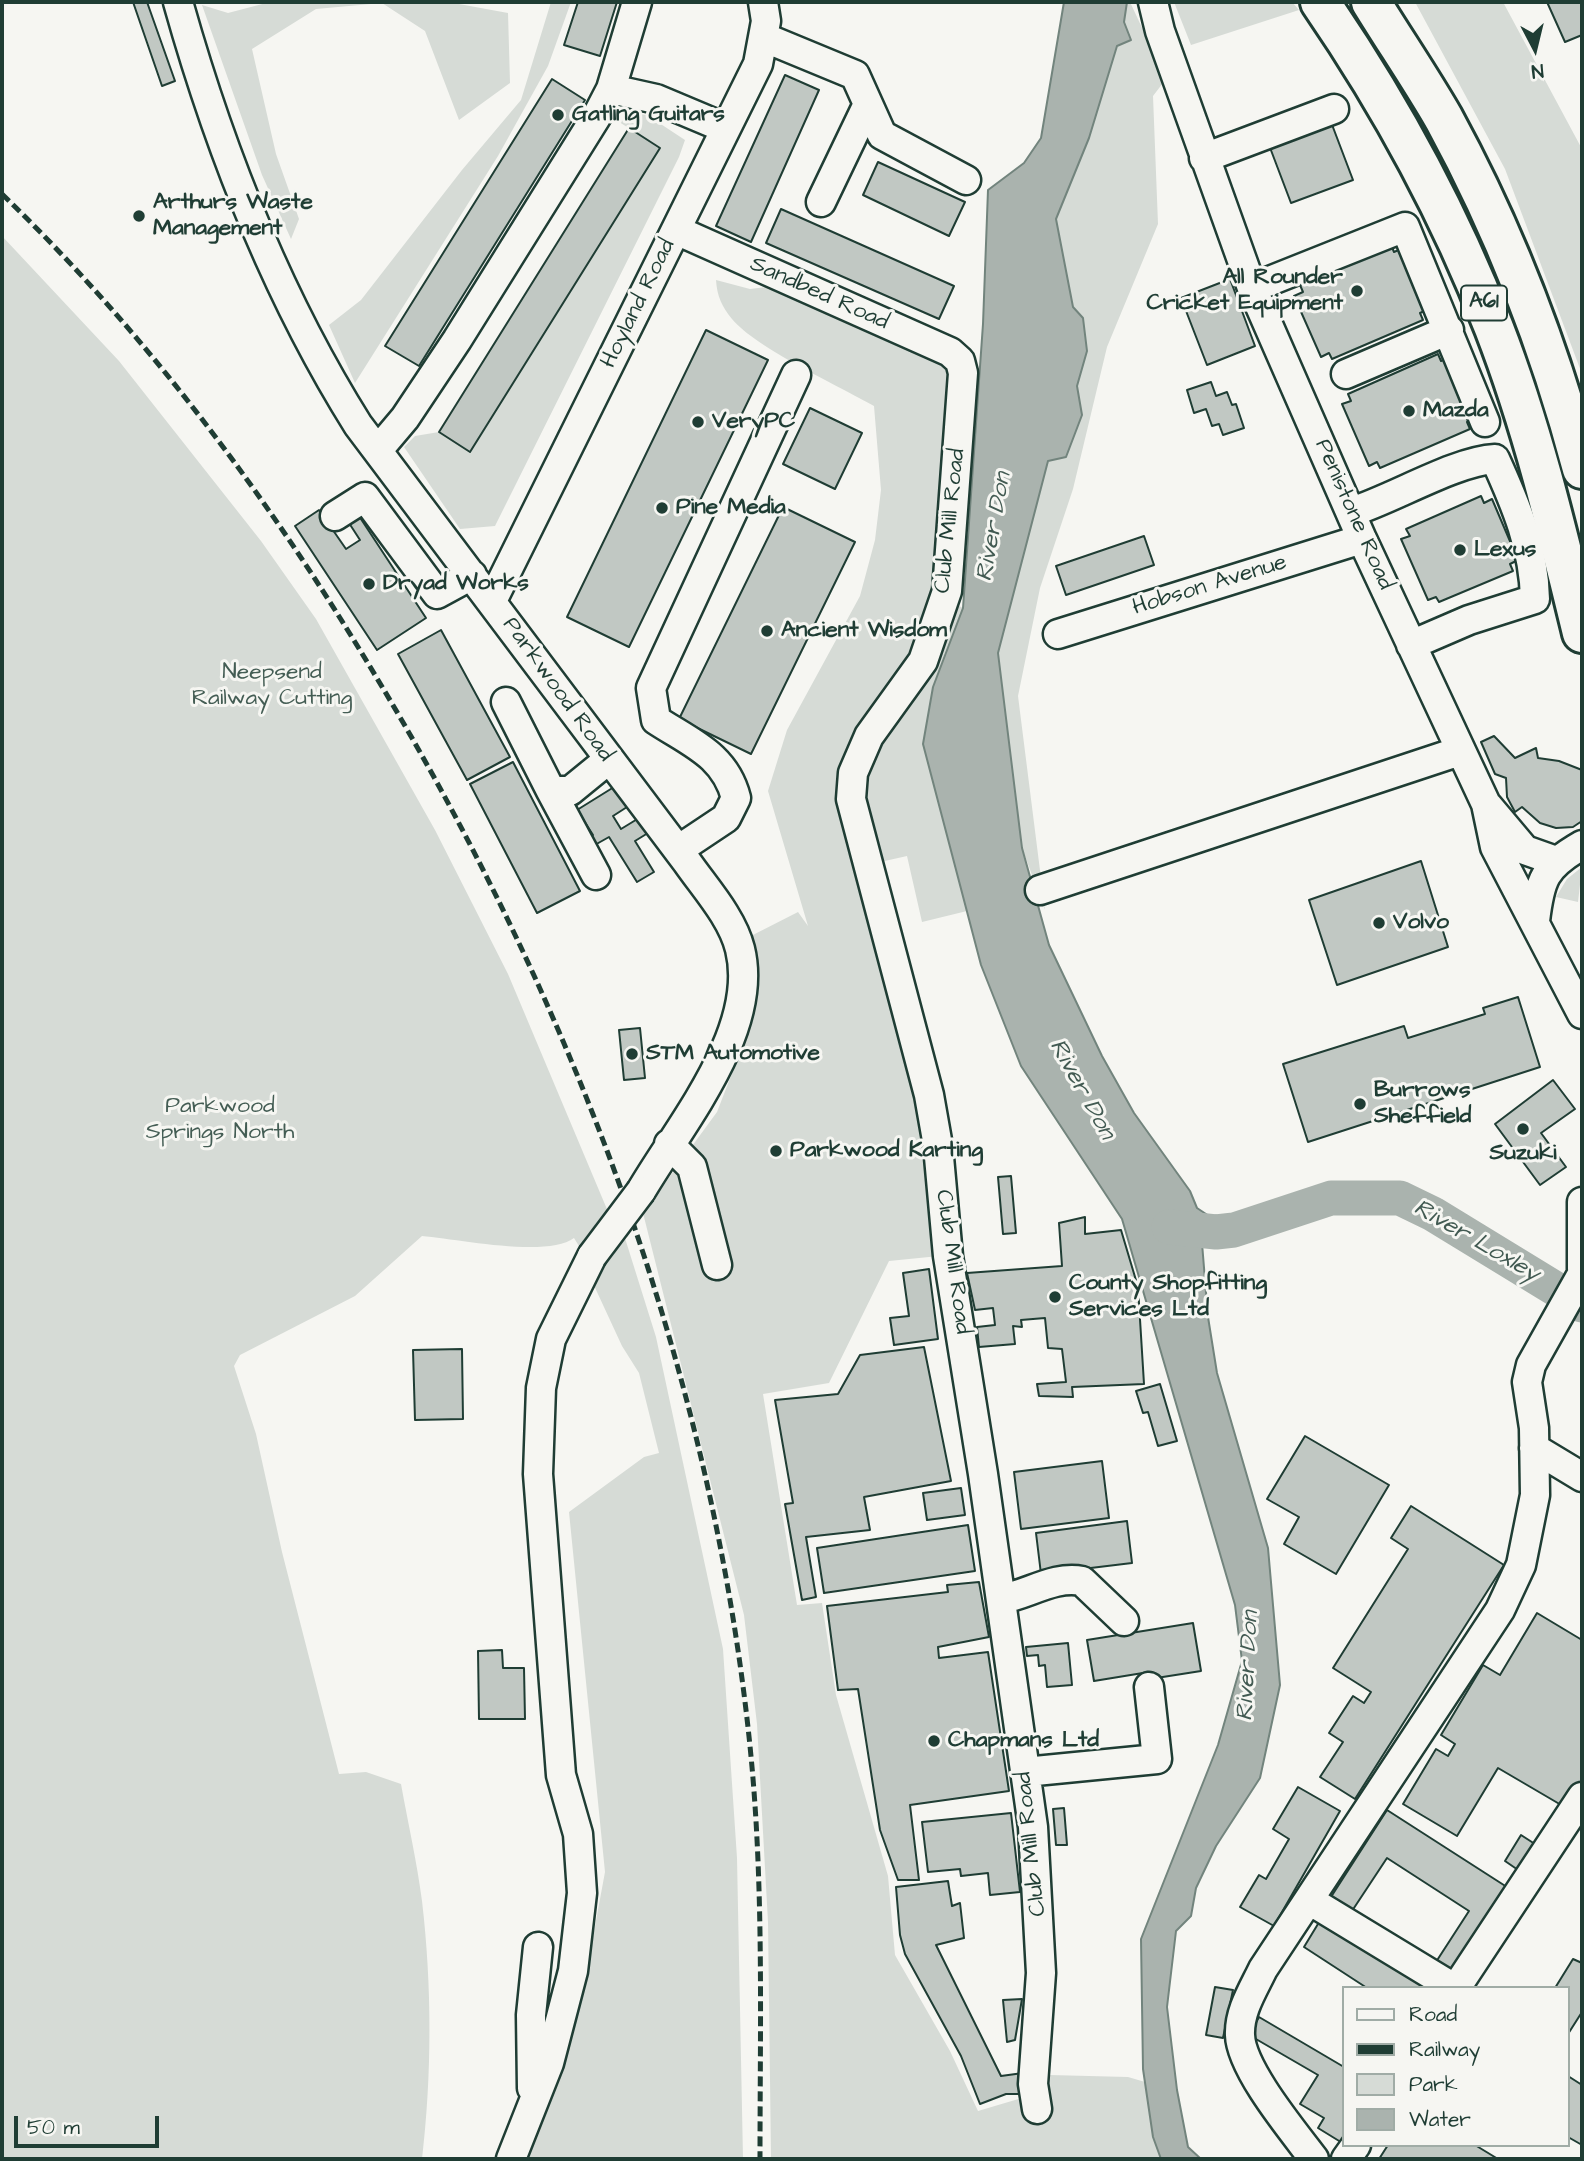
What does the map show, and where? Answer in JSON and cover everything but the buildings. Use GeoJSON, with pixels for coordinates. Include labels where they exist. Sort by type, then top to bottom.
{"type":"FeatureCollection","features":[{"type":"Feature","properties":{"kind":"highway","name":"A61"},"geometry":{"type":"LineString","coordinates":[[1320,2],[1360,59],[1404,134],[1475,280],[1530,435],[1582,633]]}},
{"type":"Feature","properties":{"kind":"highway","name":"A61"},"geometry":{"type":"LineString","coordinates":[[1371,2],[1444,120],[1518,275],[1560,390],[1582,470]]}},
{"type":"Feature","properties":{"kind":"street","name":"Parkwood Road"},"geometry":{"type":"LineString","coordinates":[[178,2],[257,228],[320,364],[378,450],[608,761],[678,850],[726,918],[740,947],[743,996],[729,1045],[641,1191],[592,1256],[551,1339],[541,1388],[538,1474],[561,1776],[578,1834],[582,1894],[573,1971],[548,2063],[511,2159]]}},
{"type":"Feature","properties":{"kind":"street"},"geometry":{"type":"LineString","coordinates":[[378,450],[405,418],[457,340],[611,89],[637,2]]}},
{"type":"Feature","properties":{"kind":"street","name":"Hoyland Road"},"geometry":{"type":"LineString","coordinates":[[492,601],[758,64],[766,21],[764,2]]}},
{"type":"Feature","properties":{"kind":"street","name":"Penistone Road"},"geometry":{"type":"LineString","coordinates":[[1153,2],[1160,31],[1252,288],[1362,538],[1486,804],[1495,847],[1582,1014]]}},
{"type":"Feature","properties":{"kind":"street"},"geometry":{"type":"LineString","coordinates":[[763,37],[855,75],[882,135],[966,180]]}},
{"type":"Feature","properties":{"kind":"street"},"geometry":{"type":"LineString","coordinates":[[611,89],[656,99],[725,128]]}},
{"type":"Feature","properties":{"kind":"street"},"geometry":{"type":"LineString","coordinates":[[821,202],[868,104]]}},
{"type":"Feature","properties":{"kind":"street"},"geometry":{"type":"LineString","coordinates":[[1204,158],[1334,109]]}},
{"type":"Feature","properties":{"kind":"street"},"geometry":{"type":"LineString","coordinates":[[1252,288],[1405,227],[1485,422]]}},
{"type":"Feature","properties":{"kind":"street","name":"Sandbed Road"},"geometry":{"type":"LineString","coordinates":[[676,230],[950,352],[960,361]]}},
{"type":"Feature","properties":{"kind":"street"},"geometry":{"type":"LineString","coordinates":[[1346,373],[1449,330]]}},
{"type":"Feature","properties":{"kind":"street","name":"Club Mill Road"},"geometry":{"type":"LineString","coordinates":[[960,361],[963,373],[947,591],[923,661],[869,736],[853,773],[851,799],[929,1094],[938,1146],[948,1256],[1025,1772],[1041,1931],[1041,1973],[1033,2084],[1037,2109]]}},
{"type":"Feature","properties":{"kind":"street"},"geometry":{"type":"LineString","coordinates":[[678,850],[726,818],[736,798],[731,779],[719,760],[656,720],[651,688],[796,375]]}},
{"type":"Feature","properties":{"kind":"street"},"geometry":{"type":"LineString","coordinates":[[1351,512],[1383,502],[1477,460],[1495,459],[1510,493],[1534,564],[1535,598],[1469,620],[1411,645]]}},
{"type":"Feature","properties":{"kind":"street"},"geometry":{"type":"LineString","coordinates":[[335,516],[365,497],[437,594],[472,575]]}},
{"type":"Feature","properties":{"kind":"street","name":"Hobson Avenue"},"geometry":{"type":"LineString","coordinates":[[1058,634],[1362,538]]}},
{"type":"Feature","properties":{"kind":"street"},"geometry":{"type":"LineString","coordinates":[[506,702],[596,875]]}},
{"type":"Feature","properties":{"kind":"street"},"geometry":{"type":"LineString","coordinates":[[1040,890],[1460,751]]}},
{"type":"Feature","properties":{"kind":"street"},"geometry":{"type":"LineString","coordinates":[[551,791],[570,791],[608,761]]}},
{"type":"Feature","properties":{"kind":"street"},"geometry":{"type":"LineString","coordinates":[[1486,804],[1525,850],[1556,861]]}},
{"type":"Feature","properties":{"kind":"street"},"geometry":{"type":"LineString","coordinates":[[1535,921],[1539,890],[1545,873],[1556,861],[1582,845]]}},
{"type":"Feature","properties":{"kind":"street"},"geometry":{"type":"LineString","coordinates":[[669,1144],[692,1167],[717,1265]]}},
{"type":"Feature","properties":{"kind":"street"},"geometry":{"type":"LineString","coordinates":[[1582,1202],[1582,1269]]}},
{"type":"Feature","properties":{"kind":"street"},"geometry":{"type":"LineString","coordinates":[[1314,2159],[1256,2079],[1240,2036],[1244,2009],[1258,1979],[1500,1610],[1521,1565],[1535,1495],[1534,1448],[1527,1382],[1531,1365],[1582,1274]]}},
{"type":"Feature","properties":{"kind":"street"},"geometry":{"type":"LineString","coordinates":[[1534,1448],[1582,1477]]}},
{"type":"Feature","properties":{"kind":"street"},"geometry":{"type":"LineString","coordinates":[[1001,1599],[1021,1596],[1061,1580],[1075,1579],[1082,1581],[1124,1621]]}},
{"type":"Feature","properties":{"kind":"street"},"geometry":{"type":"LineString","coordinates":[[1025,1772],[1157,1759],[1150,1687]]}},
{"type":"Feature","properties":{"kind":"street"},"geometry":{"type":"LineString","coordinates":[[1456,1986],[1582,1797]]}},
{"type":"Feature","properties":{"kind":"street"},"geometry":{"type":"LineString","coordinates":[[1309,1900],[1452,1986]]}},
{"type":"Feature","properties":{"kind":"street"},"geometry":{"type":"LineString","coordinates":[[533,2102],[531,2015],[538,1947]]}},
{"type":"Feature","properties":{"kind":"green space"},"geometry":{"type":"Polygon","coordinates":[[[270,2],[448,2],[508,13],[510,83],[459,120],[425,31],[382,3],[316,9],[252,49],[276,154],[299,219],[291,239],[262,175],[202,5],[228,13],[270,2]]]}},
{"type":"Feature","properties":{"kind":"green space"},"geometry":{"type":"Polygon","coordinates":[[[551,2],[571,2],[548,66],[498,156],[355,383],[329,325],[361,300],[462,170],[521,100],[551,2]]]}},
{"type":"Feature","properties":{"kind":"green space"},"geometry":{"type":"Polygon","coordinates":[[[1127,2],[1130,2],[1166,79],[1153,96],[1158,224],[1107,347],[1073,489],[1040,588],[1018,696],[1045,910],[1022,848],[998,653],[1048,461],[1082,415],[1077,386],[1087,351],[1073,307],[1056,219],[1089,138],[1124,22],[1127,2]]]}},
{"type":"Feature","properties":{"kind":"green space"},"geometry":{"type":"Polygon","coordinates":[[[1174,2],[1292,2],[1299,10],[1191,45],[1174,2]]]}},
{"type":"Feature","properties":{"kind":"green space"},"geometry":{"type":"Polygon","coordinates":[[[1415,2],[1503,2],[1582,149],[1582,374],[1505,169],[1415,2]]]}},
{"type":"Feature","properties":{"kind":"green space"},"geometry":{"type":"Polygon","coordinates":[[[630,113],[647,115],[685,140],[679,157],[495,526],[460,529],[404,447],[415,436],[439,432],[470,451],[660,148],[616,120],[630,113]]]}},
{"type":"Feature","properties":{"kind":"green space","name":"Parkwood Springs North"},"geometry":{"type":"Polygon","coordinates":[[[2,236],[119,361],[261,541],[316,619],[435,830],[508,974],[609,1214],[582,1251],[574,1238],[561,1244],[524,1247],[422,1236],[355,1296],[240,1355],[234,1366],[256,1434],[282,1552],[339,1774],[366,1772],[401,1784],[420,1886],[428,1965],[429,2063],[422,2159],[2,2159],[2,236]]]}},
{"type":"Feature","properties":{"kind":"green space"},"geometry":{"type":"Polygon","coordinates":[[[716,280],[750,289],[766,287],[941,362],[953,383],[936,594],[963,608],[933,687],[923,744],[967,911],[922,922],[907,856],[858,867],[930,1151],[939,1256],[889,1261],[829,1383],[763,1394],[797,1605],[822,1603],[836,1695],[888,1876],[895,1955],[950,2051],[978,2111],[1042,2092],[1050,2075],[1128,2077],[1145,2082],[1153,2137],[1161,2159],[771,2159],[768,1922],[757,1724],[744,1615],[643,1213],[717,1112],[753,1019],[747,938],[798,912],[808,926],[768,791],[787,730],[860,596],[875,540],[881,490],[874,406],[759,342],[732,319],[723,306],[716,280]]]}},
{"type":"Feature","properties":{"kind":"green space"},"geometry":{"type":"Polygon","coordinates":[[[1582,867],[1578,902],[1556,897],[1567,879],[1582,867]]]}},
{"type":"Feature","properties":{"kind":"green space"},"geometry":{"type":"Polygon","coordinates":[[[624,1235],[656,1337],[723,1649],[737,1858],[743,2159],[528,2159],[585,1980],[605,1872],[569,1512],[644,1457],[659,1453],[639,1373],[622,1346],[591,1279],[624,1235]]]}},
{"type":"Feature","properties":{"kind":"water","name":"River Don"},"geometry":{"type":"Polygon","coordinates":[[[1064,2],[1127,2],[1124,22],[1131,40],[1117,46],[1089,138],[1056,219],[1073,307],[1083,318],[1087,351],[1077,386],[1082,415],[1066,457],[1048,461],[998,653],[1022,848],[1049,945],[1102,1056],[1134,1113],[1190,1191],[1197,1208],[1212,1218],[1217,1241],[1202,1243],[1208,1317],[1217,1373],[1268,1548],[1280,1685],[1260,1778],[1216,1846],[1196,1888],[1191,1916],[1176,1931],[1167,2007],[1177,2090],[1188,2147],[1201,2159],[1161,2159],[1153,2137],[1143,2069],[1141,1939],[1218,1745],[1242,1661],[1235,1605],[1122,1219],[1021,1066],[981,965],[923,744],[933,687],[963,608],[983,324],[988,190],[1024,163],[1041,138],[1064,2]]]}},
{"type":"Feature","properties":{"kind":"waterway","name":"River Loxley"},"geometry":{"type":"LineString","coordinates":[[1169,1227],[1216,1232],[1234,1230],[1331,1198],[1400,1198],[1433,1214],[1582,1305]]}},
{"type":"Feature","properties":{"kind":"railway"},"geometry":{"type":"LineString","coordinates":[[2,194],[56,248],[157,362],[250,484],[293,546],[375,675],[446,799],[511,926],[570,1056],[621,1190],[666,1326],[703,1464],[731,1604],[750,1746],[757,1849],[760,2159]]}},
{"type":"Feature","properties":{"kind":"place","name":"Gatling Guitars"},"geometry":{"type":"Point","coordinates":[558,115]}},
{"type":"Feature","properties":{"kind":"place","name":"Arthurs Waste Management"},"geometry":{"type":"Point","coordinates":[139,216]}},
{"type":"Feature","properties":{"kind":"place","name":"All Rounder Cricket Equipment"},"geometry":{"type":"Point","coordinates":[1357,291]}},
{"type":"Feature","properties":{"kind":"place","name":"Mazda"},"geometry":{"type":"Point","coordinates":[1409,411]}},
{"type":"Feature","properties":{"kind":"place","name":"VeryPC"},"geometry":{"type":"Point","coordinates":[698,422]}},
{"type":"Feature","properties":{"kind":"place","name":"Pine Media"},"geometry":{"type":"Point","coordinates":[662,508]}},
{"type":"Feature","properties":{"kind":"place","name":"Lexus"},"geometry":{"type":"Point","coordinates":[1460,550]}},
{"type":"Feature","properties":{"kind":"place","name":"Dryad Works"},"geometry":{"type":"Point","coordinates":[369,584]}},
{"type":"Feature","properties":{"kind":"place","name":"Ancient Wisdom"},"geometry":{"type":"Point","coordinates":[767,631]}},
{"type":"Feature","properties":{"kind":"place","name":"Volvo"},"geometry":{"type":"Point","coordinates":[1379,923]}},
{"type":"Feature","properties":{"kind":"place","name":"STM Automotive"},"geometry":{"type":"Point","coordinates":[632,1054]}},
{"type":"Feature","properties":{"kind":"place","name":"Burrows Sheffield"},"geometry":{"type":"Point","coordinates":[1360,1104]}},
{"type":"Feature","properties":{"kind":"place","name":"Suzuki"},"geometry":{"type":"Point","coordinates":[1523,1129]}},
{"type":"Feature","properties":{"kind":"place","name":"Parkwood Karting"},"geometry":{"type":"Point","coordinates":[776,1151]}},
{"type":"Feature","properties":{"kind":"place","name":"County Shopfitting Services Ltd"},"geometry":{"type":"Point","coordinates":[1055,1297]}},
{"type":"Feature","properties":{"kind":"place","name":"Chapmans Ltd"},"geometry":{"type":"Point","coordinates":[934,1741]}},
{"type":"Feature","properties":{"kind":"park label","name":"Neepsend Railway Cutting"},"geometry":{"type":"Point","coordinates":[272,686]}}]}
